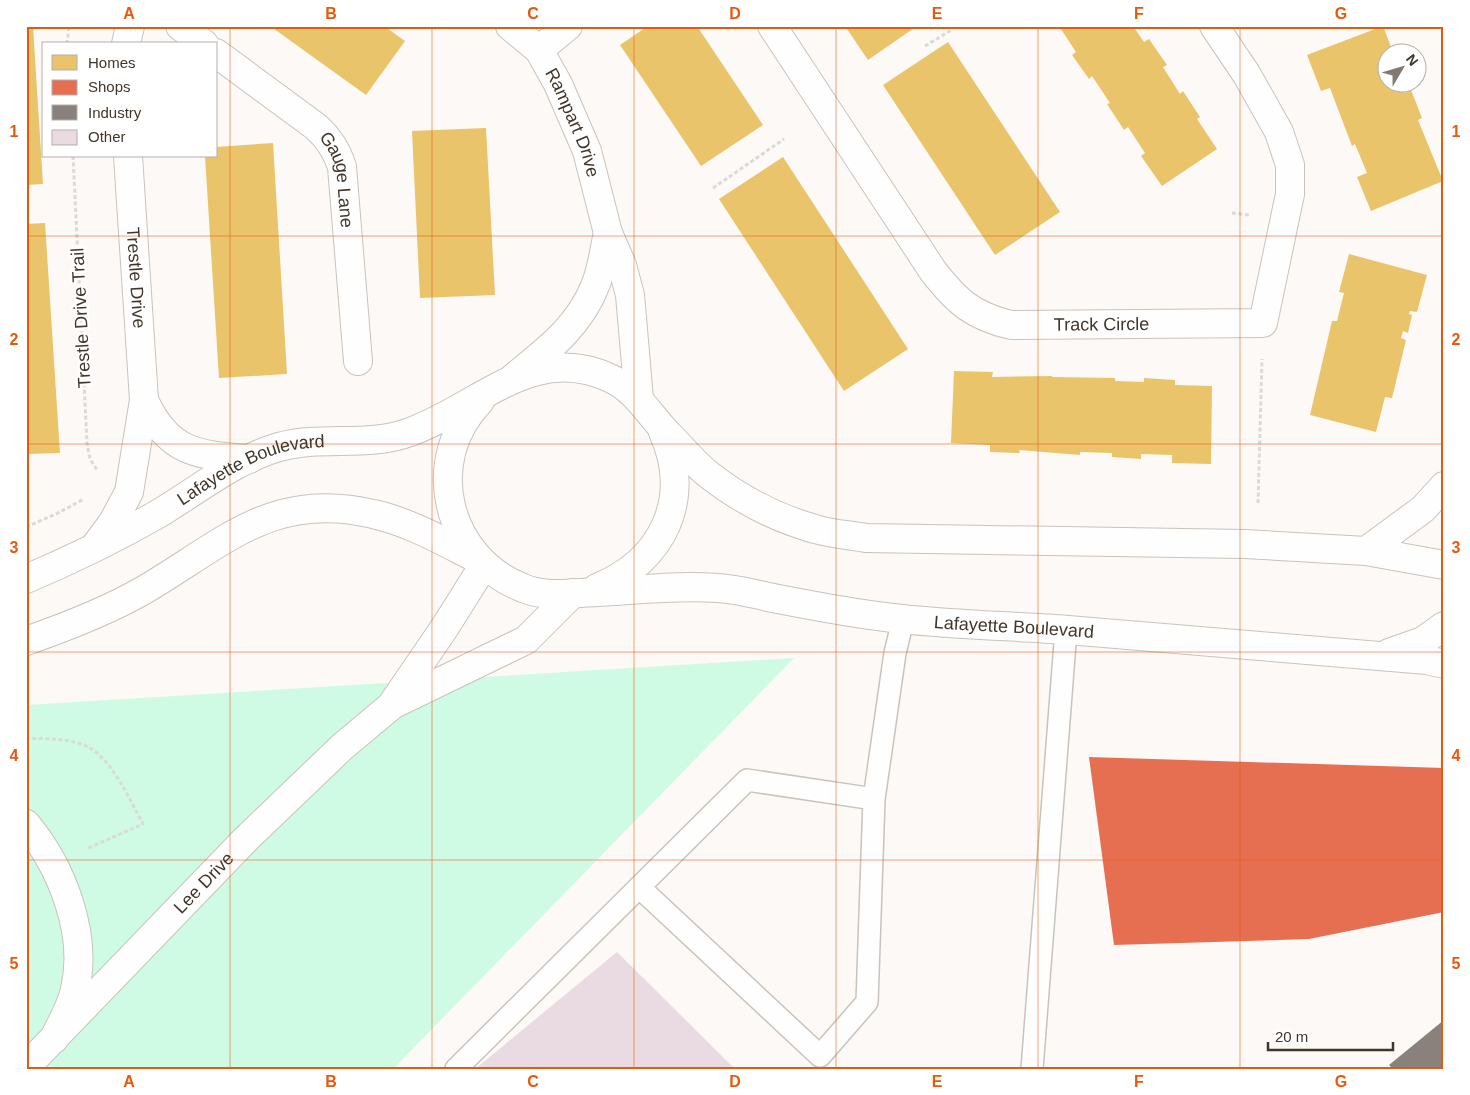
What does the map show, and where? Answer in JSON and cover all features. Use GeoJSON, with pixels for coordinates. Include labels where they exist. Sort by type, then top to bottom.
{"type":"FeatureCollection","features":[{"type":"Feature","properties":{"kind":"main road"},"geometry":{"type":"LineString","coordinates":[[126,42],[130,26]]}},
{"type":"Feature","properties":{"kind":"main road"},"geometry":{"type":"LineString","coordinates":[[180,26],[201,42]]}},
{"type":"Feature","properties":{"kind":"main road","name":"Rampart Drive"},"geometry":{"type":"LineString","coordinates":[[510,26],[539,50],[558,84],[587,151],[608,233],[622,265],[630,295],[639,399]]}},
{"type":"Feature","properties":{"kind":"main road"},"geometry":{"type":"LineString","coordinates":[[539,50],[568,26]]}},
{"type":"Feature","properties":{"kind":"main road","name":"Track Circle"},"geometry":{"type":"LineString","coordinates":[[772,26],[933,271],[946,289],[967,308],[988,320],[1011,325],[1263,323]]}},
{"type":"Feature","properties":{"kind":"main road"},"geometry":{"type":"LineString","coordinates":[[1214,26],[1247,75],[1279,132],[1290,164],[1290,194],[1263,323]]}},
{"type":"Feature","properties":{"kind":"main road","name":"Gauge Lane"},"geometry":{"type":"LineString","coordinates":[[218,54],[315,126],[324,134],[339,158],[342,167],[358,361]]}},
{"type":"Feature","properties":{"kind":"main road","name":"Trestle Drive"},"geometry":{"type":"LineString","coordinates":[[128,158],[144,400]]}},
{"type":"Feature","properties":{"kind":"main road"},"geometry":{"type":"LineString","coordinates":[[513,378],[559,341],[582,311],[595,285],[608,233]]}},
{"type":"Feature","properties":{"kind":"main road","name":"Lafayette Boulevard"},"geometry":{"type":"LineString","coordinates":[[26,579],[124,534],[223,473],[279,447],[308,442],[343,443],[398,437],[437,421],[487,395],[513,378],[538,369],[564,365],[612,379],[639,399],[660,425],[708,474],[738,496],[774,515],[816,530],[866,538],[1245,544],[1366,551],[1444,565]]}},
{"type":"Feature","properties":{"kind":"main road","name":"Lafayette Boulevard"},"geometry":{"type":"LineString","coordinates":[[481,562],[457,526],[450,507],[448,468],[458,431],[471,411],[487,395]]}},
{"type":"Feature","properties":{"kind":"main road"},"geometry":{"type":"LineString","coordinates":[[144,400],[151,416],[160,428],[183,447],[207,456],[250,459]]}},
{"type":"Feature","properties":{"kind":"main road"},"geometry":{"type":"LineString","coordinates":[[95,547],[113,522],[129,492],[144,400]]}},
{"type":"Feature","properties":{"kind":"main road","name":"Lafayette Boulevard"},"geometry":{"type":"LineString","coordinates":[[580,593],[615,581],[636,568],[660,538],[669,519],[674,494],[674,468],[669,446],[660,425]]}},
{"type":"Feature","properties":{"kind":"main road"},"geometry":{"type":"LineString","coordinates":[[1366,551],[1423,509],[1444,486]]}},
{"type":"Feature","properties":{"kind":"main road","name":"Lafayette Boulevard"},"geometry":{"type":"LineString","coordinates":[[26,641],[63,628],[143,591],[247,526],[275,514],[306,508],[340,508],[374,514],[422,531],[481,562],[500,578],[526,590],[556,595],[689,587],[720,588],[822,608],[903,620],[1066,630],[1375,656],[1444,664]]}},
{"type":"Feature","properties":{"kind":"main road"},"geometry":{"type":"LineString","coordinates":[[391,706],[445,627],[481,562]]}},
{"type":"Feature","properties":{"kind":"main road"},"geometry":{"type":"LineString","coordinates":[[391,706],[526,640],[580,593]]}},
{"type":"Feature","properties":{"kind":"main road"},"geometry":{"type":"LineString","coordinates":[[1375,656],[1404,650],[1423,642],[1444,626]]}},
{"type":"Feature","properties":{"kind":"main road","name":"Lee Drive"},"geometry":{"type":"LineString","coordinates":[[26,1067],[246,839],[342,747],[391,706]]}},
{"type":"Feature","properties":{"kind":"main road"},"geometry":{"type":"LineString","coordinates":[[26,824],[54,867],[73,916],[77,938],[78,977],[75,992],[54,1039]]}},
{"type":"Feature","properties":{"kind":"lane"},"geometry":{"type":"LineString","coordinates":[[639,888],[820,1056],[868,1002],[874,799],[895,653],[903,620]]}},
{"type":"Feature","properties":{"kind":"lane"},"geometry":{"type":"LineString","coordinates":[[1032,1069],[1066,630]]}},
{"type":"Feature","properties":{"kind":"lane"},"geometry":{"type":"LineString","coordinates":[[456,1069],[747,780],[874,799]]}},
{"type":"Feature","properties":{"kind":"path"},"geometry":{"type":"LineString","coordinates":[[67,42],[69,26]]}},
{"type":"Feature","properties":{"kind":"path"},"geometry":{"type":"LineString","coordinates":[[925,46],[953,29]]}},
{"type":"Feature","properties":{"kind":"path"},"geometry":{"type":"LineString","coordinates":[[713,188],[784,139]]}},
{"type":"Feature","properties":{"kind":"path","name":"Trestle Drive Trail"},"geometry":{"type":"LineString","coordinates":[[72,158],[87,444],[94,468],[101,475]]}},
{"type":"Feature","properties":{"kind":"path"},"geometry":{"type":"LineString","coordinates":[[1258,503],[1263,323]]}},
{"type":"Feature","properties":{"kind":"path"},"geometry":{"type":"LineString","coordinates":[[26,527],[74,506],[90,492]]}},
{"type":"Feature","properties":{"kind":"path"},"geometry":{"type":"LineString","coordinates":[[26,738],[68,741],[82,744],[96,752],[113,773],[143,824],[88,848],[54,867]]}},
{"type":"Feature","properties":{"kind":"green space"},"geometry":{"type":"Polygon","coordinates":[[[794,658],[393,1069],[26,1069],[26,705],[794,658]]]}},
{"type":"Feature","properties":{"kind":"building: Homes"},"geometry":{"type":"Polygon","coordinates":[[[26,26],[33,26],[43,184],[26,185],[26,26]]]}},
{"type":"Feature","properties":{"kind":"building: Homes"},"geometry":{"type":"Polygon","coordinates":[[[270,26],[384,26],[405,41],[366,95],[270,26]]]}},
{"type":"Feature","properties":{"kind":"building: Homes"},"geometry":{"type":"Polygon","coordinates":[[[648,26],[697,26],[763,125],[701,166],[620,45],[648,26]]]}},
{"type":"Feature","properties":{"kind":"building: Homes"},"geometry":{"type":"Polygon","coordinates":[[[845,26],[917,26],[868,60],[845,26]]]}},
{"type":"Feature","properties":{"kind":"building: Homes"},"geometry":{"type":"Polygon","coordinates":[[[1059,26],[1133,26],[1144,42],[1149,39],[1167,65],[1163,67],[1180,94],[1183,91],[1200,117],[1197,119],[1217,149],[1162,186],[1141,156],[1145,153],[1128,127],[1124,130],[1107,104],[1110,103],[1092,76],[1089,79],[1072,55],[1076,52],[1059,26]]]}},
{"type":"Feature","properties":{"kind":"building: Homes"},"geometry":{"type":"Polygon","coordinates":[[[1383,26],[1389,42],[1378,42],[1378,92],[1412,92],[1422,118],[1418,120],[1443,181],[1371,211],[1357,177],[1367,173],[1355,144],[1352,146],[1330,88],[1321,91],[1307,55],[1383,26]]]}},
{"type":"Feature","properties":{"kind":"building: Homes"},"geometry":{"type":"Polygon","coordinates":[[[948,42],[1060,212],[995,255],[883,85],[948,42]]]}},
{"type":"Feature","properties":{"kind":"building: Homes"},"geometry":{"type":"Polygon","coordinates":[[[486,128],[495,295],[420,298],[412,131],[486,128]]]}},
{"type":"Feature","properties":{"kind":"building: Homes"},"geometry":{"type":"Polygon","coordinates":[[[273,143],[287,374],[219,378],[205,158],[218,158],[218,147],[273,143]]]}},
{"type":"Feature","properties":{"kind":"building: Homes"},"geometry":{"type":"Polygon","coordinates":[[[783,157],[908,349],[844,391],[719,199],[783,157]]]}},
{"type":"Feature","properties":{"kind":"building: Homes"},"geometry":{"type":"Polygon","coordinates":[[[45,223],[60,453],[26,454],[26,224],[45,223]]]}},
{"type":"Feature","properties":{"kind":"building: Homes"},"geometry":{"type":"Polygon","coordinates":[[[1349,254],[1427,275],[1417,312],[1410,311],[1409,314],[1412,315],[1408,333],[1403,331],[1401,338],[1406,340],[1392,398],[1385,397],[1376,432],[1310,415],[1332,321],[1337,321],[1344,293],[1339,292],[1349,254]]]}},
{"type":"Feature","properties":{"kind":"building: Homes"},"geometry":{"type":"Polygon","coordinates":[[[954,371],[993,372],[992,377],[1115,378],[1115,381],[1144,382],[1144,378],[1175,380],[1175,385],[1212,386],[1211,464],[1172,463],[1172,455],[1141,454],[1141,459],[1112,457],[1112,453],[1080,452],[1080,455],[1019,450],[1020,453],[990,452],[990,445],[951,443],[954,371]]]}},
{"type":"Feature","properties":{"kind":"building: Shops"},"geometry":{"type":"Polygon","coordinates":[[[1089,757],[1444,768],[1444,912],[1309,939],[1114,945],[1089,757]]]}},
{"type":"Feature","properties":{"kind":"building: Industry"},"geometry":{"type":"Polygon","coordinates":[[[1444,1020],[1444,1069],[1393,1069],[1389,1065],[1444,1020]]]}},
{"type":"Feature","properties":{"kind":"building: Other"},"geometry":{"type":"Polygon","coordinates":[[[617,952],[735,1069],[475,1069],[617,952]]]}}]}
